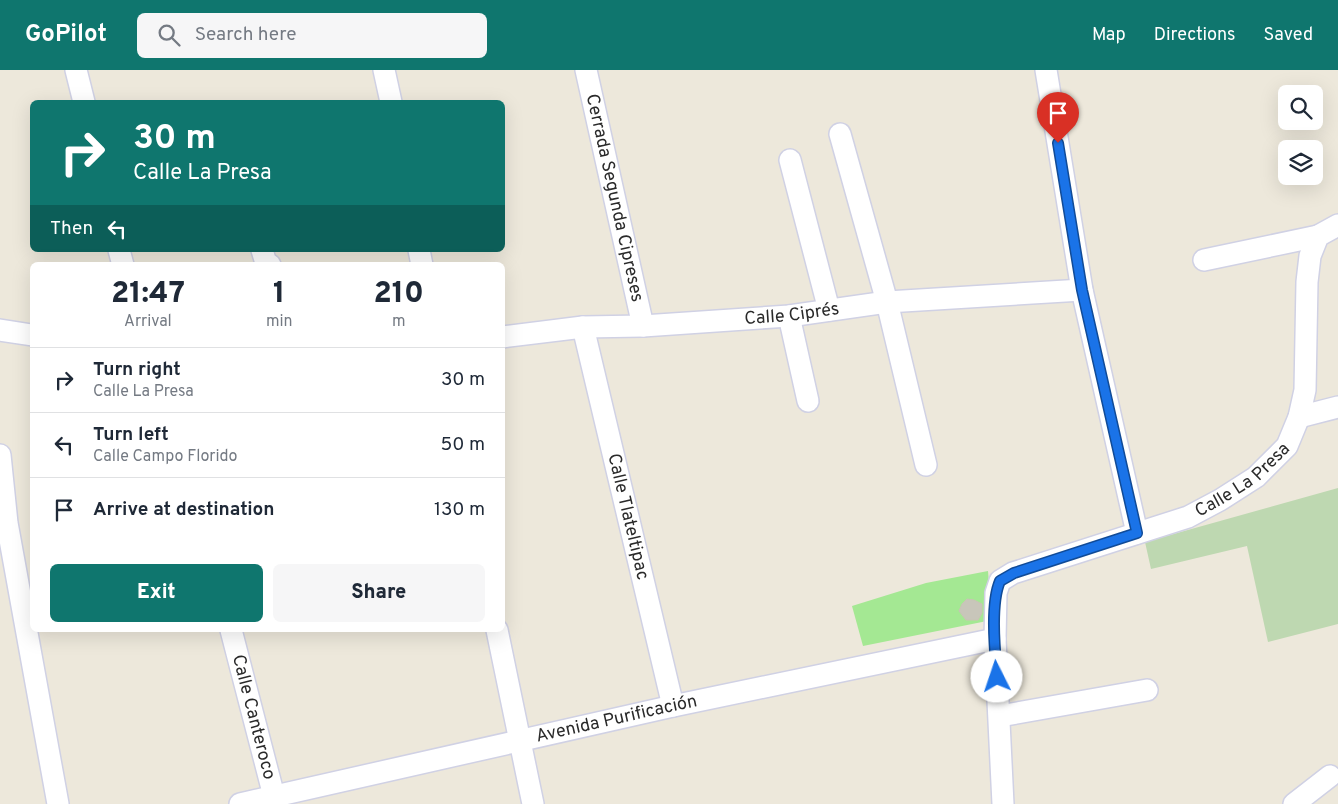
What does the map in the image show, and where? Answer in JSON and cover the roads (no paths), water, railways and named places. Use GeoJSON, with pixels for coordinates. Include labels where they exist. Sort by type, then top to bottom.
{"type":"FeatureCollection","features":[{"type":"Feature","properties":{"kind":"street"},"geometry":{"type":"LineString","coordinates":[[77,70],[84,100]]}},
{"type":"Feature","properties":{"kind":"street"},"geometry":{"type":"LineString","coordinates":[[384,70],[391,100]]}},
{"type":"Feature","properties":{"kind":"street","name":"Cerrada Segunda Cipreses"},"geometry":{"type":"LineString","coordinates":[[586,70],[643,326]]}},
{"type":"Feature","properties":{"kind":"street"},"geometry":{"type":"LineString","coordinates":[[1046,70],[1082,290],[1137,533]]}},
{"type":"Feature","properties":{"kind":"street"},"geometry":{"type":"LineString","coordinates":[[840,134],[887,302],[926,465]]}},
{"type":"Feature","properties":{"kind":"street"},"geometry":{"type":"LineString","coordinates":[[790,160],[829,310]]}},
{"type":"Feature","properties":{"kind":"street"},"geometry":{"type":"LineString","coordinates":[[1204,260],[1318,236],[1338,225]]}},
{"type":"Feature","properties":{"kind":"street","name":"Calle La Presa"},"geometry":{"type":"LineString","coordinates":[[995,639],[996,593],[1000,581],[1014,573],[1188,517],[1220,500],[1256,477],[1287,446],[1299,417],[1305,390],[1307,282],[1310,256],[1318,236]]}},
{"type":"Feature","properties":{"kind":"street","name":"Calle Ciprés"},"geometry":{"type":"LineString","coordinates":[[505,337],[583,327],[643,326],[788,316],[887,302],[1082,290]]}},
{"type":"Feature","properties":{"kind":"street"},"geometry":{"type":"LineString","coordinates":[[788,316],[808,400]]}},
{"type":"Feature","properties":{"kind":"street","name":"Calle Tlateltipac"},"geometry":{"type":"LineString","coordinates":[[583,327],[673,706]]}},
{"type":"Feature","properties":{"kind":"street"},"geometry":{"type":"LineString","coordinates":[[0,330],[30,335]]}},
{"type":"Feature","properties":{"kind":"street"},"geometry":{"type":"LineString","coordinates":[[1299,417],[1338,407]]}},
{"type":"Feature","properties":{"kind":"street"},"geometry":{"type":"LineString","coordinates":[[0,455],[3,524],[58,804]]}},
{"type":"Feature","properties":{"kind":"street","name":"Calle Canteroco"},"geometry":{"type":"LineString","coordinates":[[232,632],[275,800]]}},
{"type":"Feature","properties":{"kind":"street"},"geometry":{"type":"LineString","coordinates":[[496,632],[533,804]]}},
{"type":"Feature","properties":{"kind":"street"},"geometry":{"type":"LineString","coordinates":[[995,639],[1003,804]]}},
{"type":"Feature","properties":{"kind":"street","name":"Avenida Purificación"},"geometry":{"type":"LineString","coordinates":[[240,804],[275,800],[673,706],[995,639]]}},
{"type":"Feature","properties":{"kind":"street"},"geometry":{"type":"LineString","coordinates":[[1000,716],[1147,690]]}},
{"type":"Feature","properties":{"kind":"street"},"geometry":{"type":"LineString","coordinates":[[1294,804],[1330,776]]}}]}
